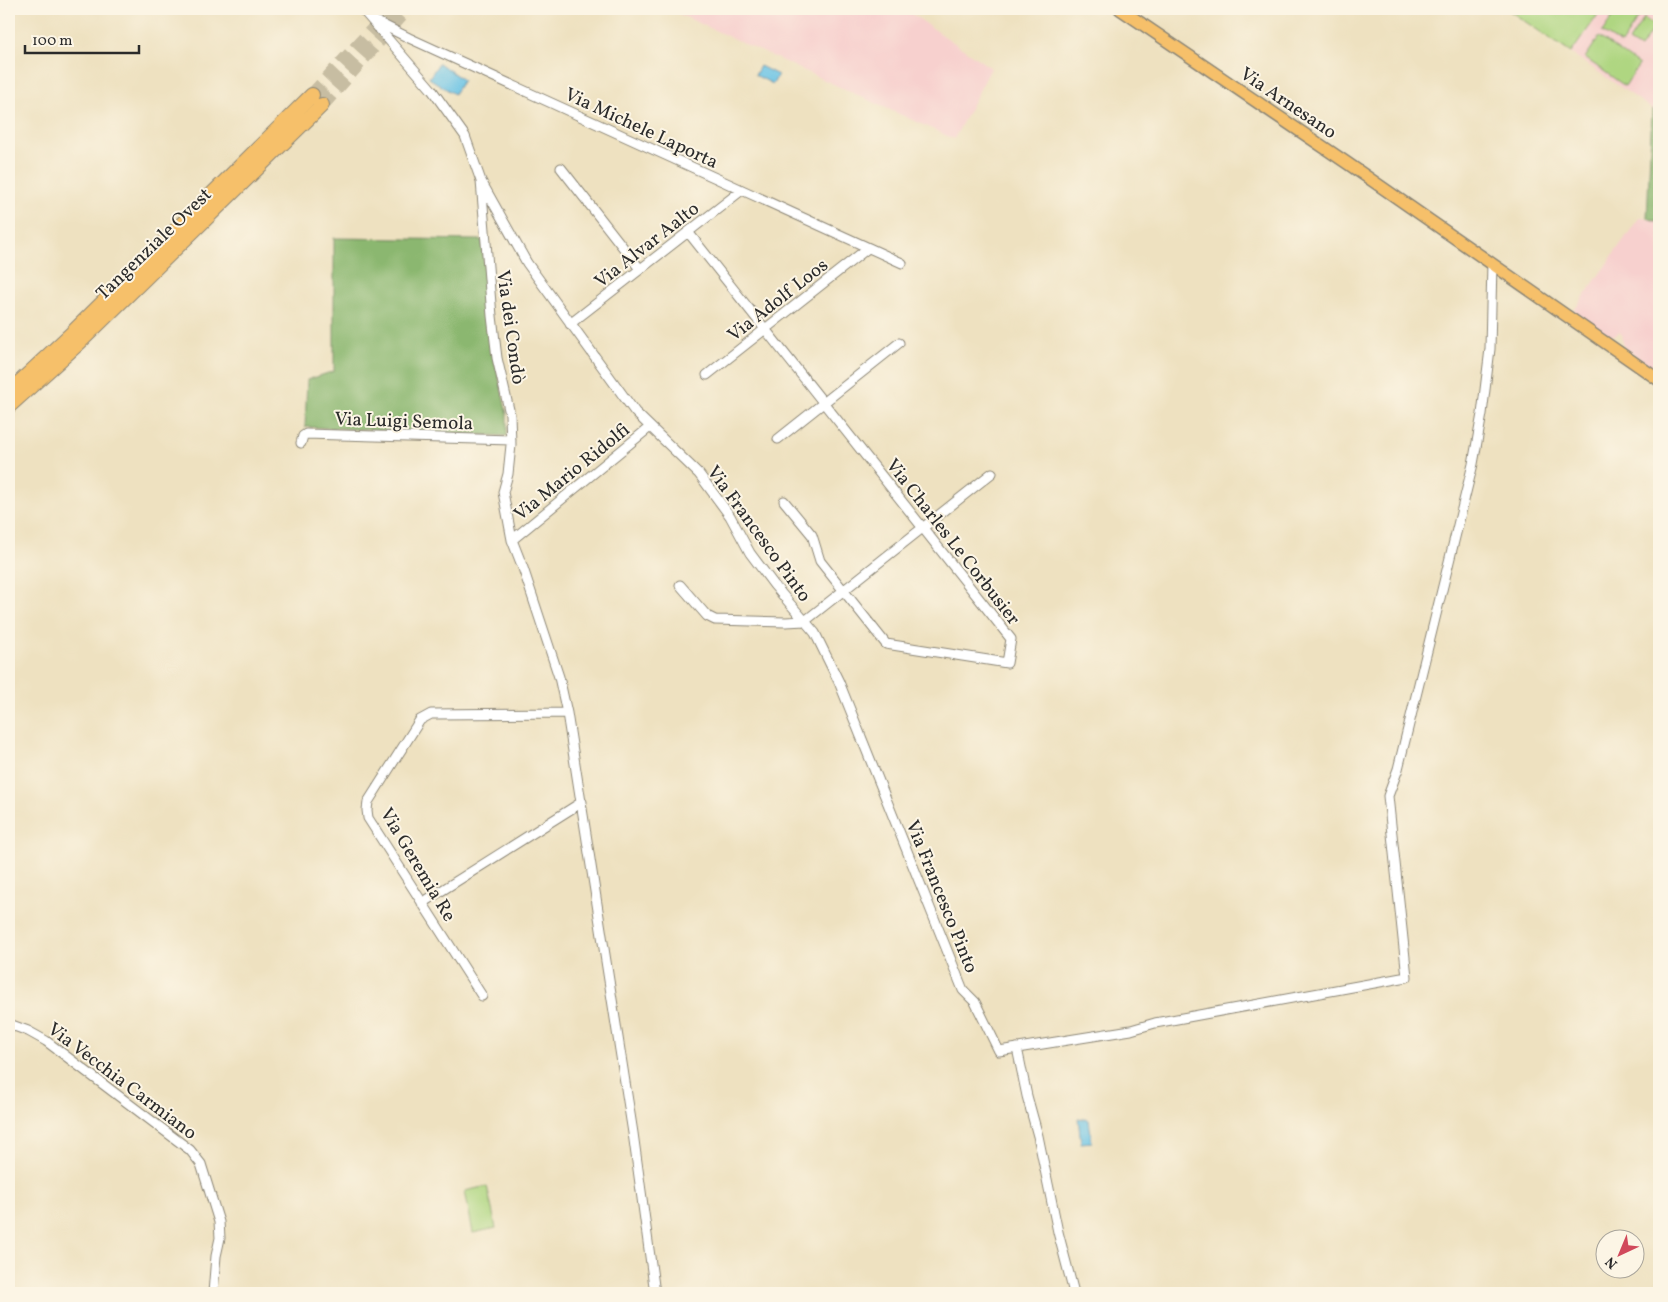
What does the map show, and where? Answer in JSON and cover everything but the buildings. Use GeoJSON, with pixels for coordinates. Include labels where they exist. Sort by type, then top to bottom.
{"type":"FeatureCollection","features":[{"type":"Feature","properties":{"kind":"highway","name":"Tangenziale Ovest"},"geometry":{"type":"LineString","coordinates":[[9,392],[317,100],[80,342],[9,406]]}},
{"type":"Feature","properties":{"kind":"main road","name":"Via Arnesano"},"geometry":{"type":"LineString","coordinates":[[1120,9],[1437,225],[1659,380]]}},
{"type":"Feature","properties":{"kind":"street","name":"Via dei Condò"},"geometry":{"type":"LineString","coordinates":[[362,9],[432,90],[465,136],[481,181],[497,358],[510,414],[511,440],[508,474],[502,492],[512,540],[559,677],[567,713],[633,1133],[655,1293]]}},
{"type":"Feature","properties":{"kind":"street","name":"Via Michele Laporta"},"geometry":{"type":"LineString","coordinates":[[370,18],[409,38],[902,263]]}},
{"type":"Feature","properties":{"kind":"street"},"geometry":{"type":"LineString","coordinates":[[562,168],[640,269]]}},
{"type":"Feature","properties":{"kind":"street","name":"Via Francesco Pinto"},"geometry":{"type":"LineString","coordinates":[[481,181],[527,263],[635,412],[699,474],[730,516],[750,553],[774,585],[815,633],[839,682],[963,990],[974,1002],[999,1051],[1017,1048]]}},
{"type":"Feature","properties":{"kind":"street","name":"Via Alvar Aalto"},"geometry":{"type":"LineString","coordinates":[[570,324],[742,190]]}},
{"type":"Feature","properties":{"kind":"street","name":"Via Charles Le Corbusier"},"geometry":{"type":"LineString","coordinates":[[688,232],[1011,639],[1007,663],[886,644],[820,561],[812,535],[784,501]]}},
{"type":"Feature","properties":{"kind":"street","name":"Via Adolf Loos"},"geometry":{"type":"LineString","coordinates":[[707,375],[868,248]]}},
{"type":"Feature","properties":{"kind":"street"},"geometry":{"type":"LineString","coordinates":[[1074,1293],[1058,1232],[1017,1048],[1132,1030],[1155,1023],[1407,977],[1388,796],[1398,769],[1474,464],[1490,349],[1492,264]]}},
{"type":"Feature","properties":{"kind":"street"},"geometry":{"type":"LineString","coordinates":[[778,439],[899,343]]}},
{"type":"Feature","properties":{"kind":"street","name":"Via Mario Ridolfi"},"geometry":{"type":"LineString","coordinates":[[512,540],[650,427]]}},
{"type":"Feature","properties":{"kind":"street","name":"Via Luigi Semola"},"geometry":{"type":"LineString","coordinates":[[301,443],[303,436],[306,434],[511,440]]}},
{"type":"Feature","properties":{"kind":"street"},"geometry":{"type":"LineString","coordinates":[[680,585],[707,616],[715,620],[805,621],[992,473]]}},
{"type":"Feature","properties":{"kind":"street","name":"Via Geremia Re"},"geometry":{"type":"LineString","coordinates":[[482,996],[368,818],[368,802],[420,720],[431,714],[567,713]]}},
{"type":"Feature","properties":{"kind":"street"},"geometry":{"type":"LineString","coordinates":[[422,903],[582,802]]}},
{"type":"Feature","properties":{"kind":"street","name":"Via Vecchia Carmiano"},"geometry":{"type":"LineString","coordinates":[[9,1024],[28,1031],[46,1041],[190,1150],[201,1164],[219,1222],[220,1238],[216,1256],[213,1293]]}},
{"type":"Feature","properties":{"kind":"shaded area"},"geometry":{"type":"Polygon","coordinates":[[[668,9],[915,9],[912,14],[991,68],[954,139],[668,9]]]}},
{"type":"Feature","properties":{"kind":"shaded area"},"geometry":{"type":"Polygon","coordinates":[[[1507,9],[1659,9],[1659,372],[1624,348],[1623,336],[1619,332],[1616,335],[1608,336],[1573,312],[1639,218],[1647,218],[1652,109],[1507,9]]]}},
{"type":"Feature","properties":{"kind":"green space"},"geometry":{"type":"Polygon","coordinates":[[[1507,9],[1602,9],[1571,53],[1507,9]]]}},
{"type":"Feature","properties":{"kind":"green space"},"geometry":{"type":"Polygon","coordinates":[[[1618,9],[1633,9],[1641,14],[1621,44],[1602,32],[1618,9]]]}},
{"type":"Feature","properties":{"kind":"green space"},"geometry":{"type":"Polygon","coordinates":[[[1644,18],[1655,26],[1640,48],[1629,41],[1644,18]]]}},
{"type":"Feature","properties":{"kind":"green space"},"geometry":{"type":"Polygon","coordinates":[[[1599,37],[1639,65],[1625,86],[1585,58],[1599,37]]]}},
{"type":"Feature","properties":{"kind":"green space"},"geometry":{"type":"Polygon","coordinates":[[[1652,109],[1659,114],[1659,222],[1647,218],[1652,109]]]}},
{"type":"Feature","properties":{"kind":"green space"},"geometry":{"type":"Polygon","coordinates":[[[334,238],[482,240],[490,339],[507,414],[507,436],[305,427],[307,380],[334,371],[334,238]]]}},
{"type":"Feature","properties":{"kind":"green space"},"geometry":{"type":"Polygon","coordinates":[[[487,1186],[496,1228],[473,1233],[465,1191],[487,1186]]]}},
{"type":"Feature","properties":{"kind":"water"},"geometry":{"type":"Polygon","coordinates":[[[439,63],[463,80],[454,94],[429,78],[439,63]]]}},
{"type":"Feature","properties":{"kind":"water"},"geometry":{"type":"Polygon","coordinates":[[[760,66],[778,75],[773,84],[755,75],[760,66]]]}},
{"type":"Feature","properties":{"kind":"water"},"geometry":{"type":"Polygon","coordinates":[[[1078,1118],[1089,1120],[1092,1142],[1081,1143],[1078,1118]]]}},
{"type":"Feature","properties":{"kind":"tunnel"},"geometry":{"type":"LineString","coordinates":[[312,95],[392,9]]}},
{"type":"Feature","properties":{"kind":"tunnel"},"geometry":{"type":"LineString","coordinates":[[322,105],[407,9]]}}]}
